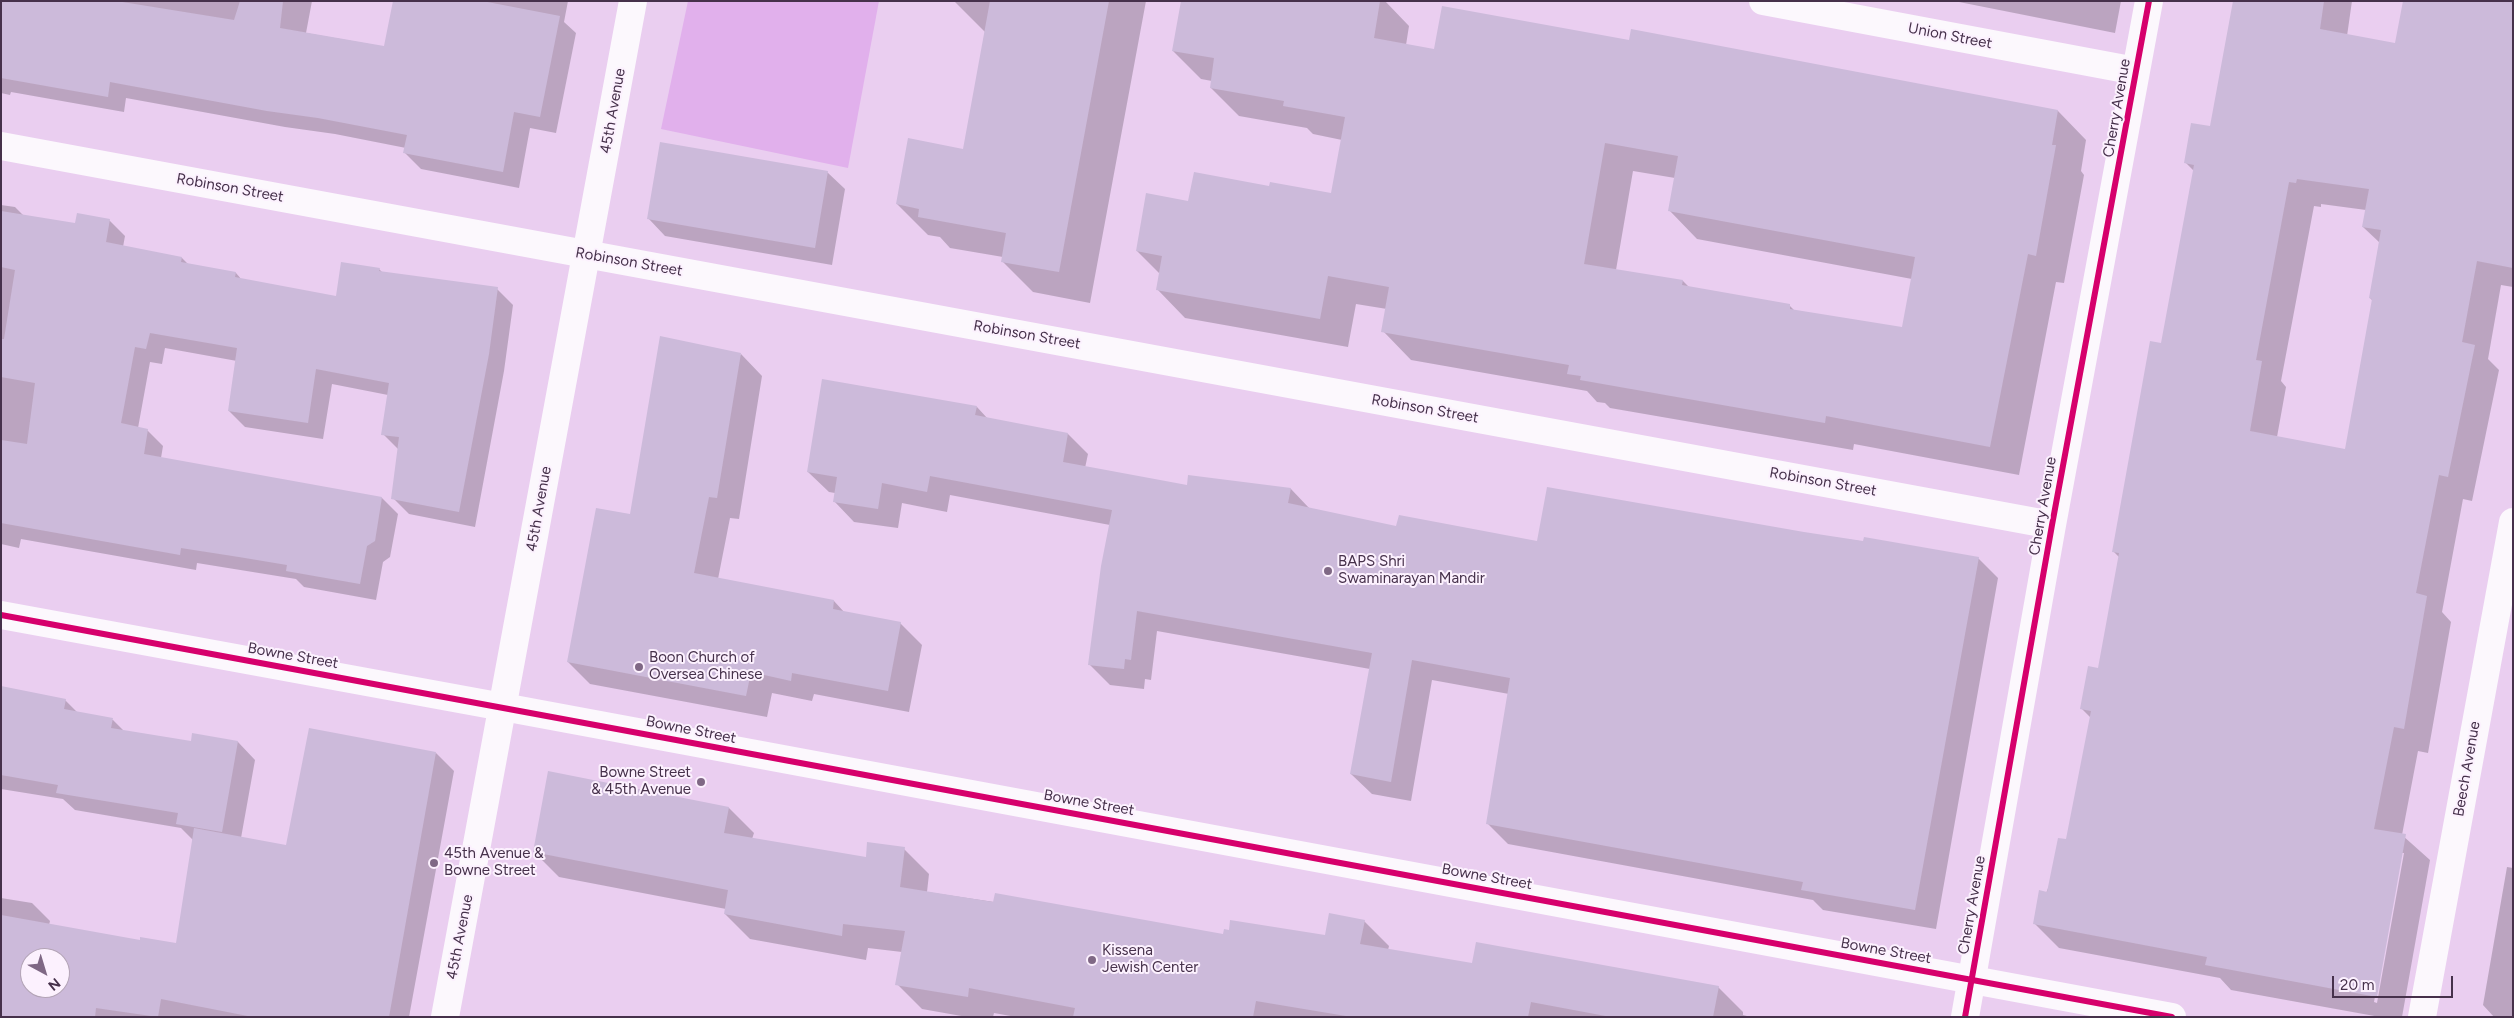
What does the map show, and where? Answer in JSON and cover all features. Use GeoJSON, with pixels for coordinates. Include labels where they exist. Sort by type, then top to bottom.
{"type":"FeatureCollection","features":[{"type":"Feature","properties":{"kind":"street","name":"45th Avenue"},"geometry":{"type":"LineString","coordinates":[[445,1017],[632,1]]}},
{"type":"Feature","properties":{"kind":"street","name":"Union Street"},"geometry":{"type":"LineString","coordinates":[[1763,1],[2136,71]]}},
{"type":"Feature","properties":{"kind":"street","name":"Cherry Avenue"},"geometry":{"type":"LineString","coordinates":[[1965,1017],[2052,525],[2149,1]]}},
{"type":"Feature","properties":{"kind":"street","name":"Robinson Street"},"geometry":{"type":"LineString","coordinates":[[1,146],[2052,525]]}},
{"type":"Feature","properties":{"kind":"street","name":"Beech Avenue"},"geometry":{"type":"LineString","coordinates":[[2422,1017],[2513,522]]}},
{"type":"Feature","properties":{"kind":"street","name":"Bowne Street"},"geometry":{"type":"LineString","coordinates":[[1,615],[2172,1017]]}},
{"type":"Feature","properties":{"kind":"shaded area"},"geometry":{"type":"Polygon","coordinates":[[[688,1],[879,1],[848,168],[661,129],[688,1]]]}},
{"type":"Feature","properties":{"kind":"building"},"geometry":{"type":"Polygon","coordinates":[[[1,1],[116,1],[234,20],[240,1],[283,1],[280,28],[384,46],[393,1],[482,1],[560,16],[540,117],[514,112],[503,172],[403,153],[407,135],[318,118],[267,111],[110,82],[108,97],[1,78],[1,1]]]}},
{"type":"Feature","properties":{"kind":"building"},"geometry":{"type":"Polygon","coordinates":[[[990,1],[1109,1],[1059,272],[1001,262],[1006,233],[918,217],[919,209],[896,204],[908,138],[963,149],[990,1]]]}},
{"type":"Feature","properties":{"kind":"building"},"geometry":{"type":"Polygon","coordinates":[[[1181,1],[1380,1],[1374,38],[1434,49],[1442,6],[1629,40],[1631,29],[2058,110],[2052,145],[2056,145],[2036,256],[2028,254],[1990,447],[1826,416],[1825,423],[1580,380],[1581,376],[1567,374],[1569,365],[1381,332],[1389,287],[1328,276],[1320,319],[1156,290],[1162,256],[1136,251],[1146,193],[1188,201],[1194,172],[1269,186],[1270,182],[1331,193],[1345,117],[1283,106],[1284,101],[1210,88],[1214,58],[1172,51],[1181,1]],[[1605,143],[1584,264],[1683,280],[1682,285],[1790,304],[1790,309],[1902,327],[1915,257],[1668,211],[1678,156],[1605,143]]]}},
{"type":"Feature","properties":{"kind":"building"},"geometry":{"type":"Polygon","coordinates":[[[2233,1],[2324,1],[2320,29],[2395,43],[2403,1],[2513,1],[2513,268],[2477,261],[2462,342],[2475,345],[2448,477],[2439,475],[2416,593],[2427,596],[2404,729],[2394,727],[2374,829],[2406,834],[2377,997],[2205,965],[2207,957],[2033,924],[2039,890],[2047,892],[2058,838],[2066,839],[2091,711],[2080,709],[2088,666],[2098,668],[2119,553],[2112,552],[2150,341],[2161,343],[2194,165],[2184,163],[2191,123],[2210,126],[2233,1]],[[2297,179],[2296,183],[2289,182],[2256,360],[2262,361],[2250,431],[2345,449],[2372,299],[2369,298],[2381,230],[2362,227],[2369,189],[2297,179]]]}},
{"type":"Feature","properties":{"kind":"building"},"geometry":{"type":"Polygon","coordinates":[[[660,142],[828,171],[815,248],[647,219],[660,142]]]}},
{"type":"Feature","properties":{"kind":"building"},"geometry":{"type":"Polygon","coordinates":[[[1,211],[75,223],[77,213],[110,219],[106,242],[182,257],[181,262],[236,272],[235,277],[336,296],[341,262],[380,268],[379,271],[498,287],[489,354],[459,512],[391,499],[399,437],[381,435],[389,383],[316,369],[308,423],[228,411],[237,348],[150,333],[146,349],[135,347],[121,423],[148,429],[144,454],[382,497],[375,541],[367,546],[360,584],[286,571],[287,565],[181,548],[180,555],[1,523],[1,440],[27,444],[35,383],[1,377],[1,339],[4,339],[15,270],[1,267],[1,211]]]}},
{"type":"Feature","properties":{"kind":"building"},"geometry":{"type":"Polygon","coordinates":[[[660,336],[741,353],[717,498],[709,497],[694,573],[834,600],[833,609],[901,622],[888,691],[792,673],[791,681],[751,672],[746,696],[567,662],[596,508],[630,514],[660,336]]]}},
{"type":"Feature","properties":{"kind":"building"},"geometry":{"type":"Polygon","coordinates":[[[822,379],[977,406],[975,415],[1068,433],[1063,462],[1187,485],[1188,475],[1291,488],[1288,503],[1396,526],[1399,515],[1537,541],[1547,487],[1804,532],[1863,541],[1864,537],[1979,557],[1915,910],[1801,890],[1803,882],[1486,824],[1510,678],[1412,660],[1391,782],[1350,774],[1372,653],[1137,611],[1131,660],[1125,659],[1124,669],[1088,665],[1101,566],[1112,510],[930,476],[927,492],[882,483],[878,509],[833,502],[837,477],[807,472],[822,379]]]}},
{"type":"Feature","properties":{"kind":"building"},"geometry":{"type":"Polygon","coordinates":[[[1,686],[66,699],[64,709],[113,718],[111,728],[191,741],[192,733],[238,741],[222,832],[176,824],[178,813],[56,793],[58,785],[1,775],[1,686]]]}},
{"type":"Feature","properties":{"kind":"building"},"geometry":{"type":"Polygon","coordinates":[[[309,728],[436,752],[389,1017],[253,1017],[161,999],[158,1017],[96,1008],[95,1017],[1,1017],[1,915],[140,940],[140,937],[176,943],[194,828],[286,845],[309,728]]]}},
{"type":"Feature","properties":{"kind":"building"},"geometry":{"type":"Polygon","coordinates":[[[548,771],[729,807],[724,833],[866,857],[867,842],[905,847],[900,887],[993,902],[995,893],[1223,934],[1224,929],[1229,930],[1230,920],[1325,935],[1329,913],[1365,920],[1360,944],[1472,963],[1476,942],[1719,986],[1713,1017],[1611,1017],[1531,1002],[1528,1017],[1352,1017],[1256,1001],[1253,1017],[1073,1017],[1075,1008],[969,988],[968,997],[895,985],[905,931],[843,924],[842,936],[724,914],[728,890],[533,852],[548,771]]]}},
{"type":"Feature","properties":{"kind":"cycle path"},"geometry":{"type":"LineString","coordinates":[[1965,1017],[2052,525],[2149,1]]}},
{"type":"Feature","properties":{"kind":"cycle path"},"geometry":{"type":"LineString","coordinates":[[1,615],[2172,1017]]}},
{"type":"Feature","properties":{"kind":"place","name":"BAPS Shri Swaminarayan Mandir"},"geometry":{"type":"Point","coordinates":[1328,571]}},
{"type":"Feature","properties":{"kind":"place","name":"Boon Church of Oversea Chinese"},"geometry":{"type":"Point","coordinates":[639,667]}},
{"type":"Feature","properties":{"kind":"place","name":"Bowne Street & 45th Avenue"},"geometry":{"type":"Point","coordinates":[701,782]}},
{"type":"Feature","properties":{"kind":"place","name":"45th Avenue & Bowne Street"},"geometry":{"type":"Point","coordinates":[434,863]}},
{"type":"Feature","properties":{"kind":"place","name":"Kissena Jewish Center"},"geometry":{"type":"Point","coordinates":[1092,960]}}]}
